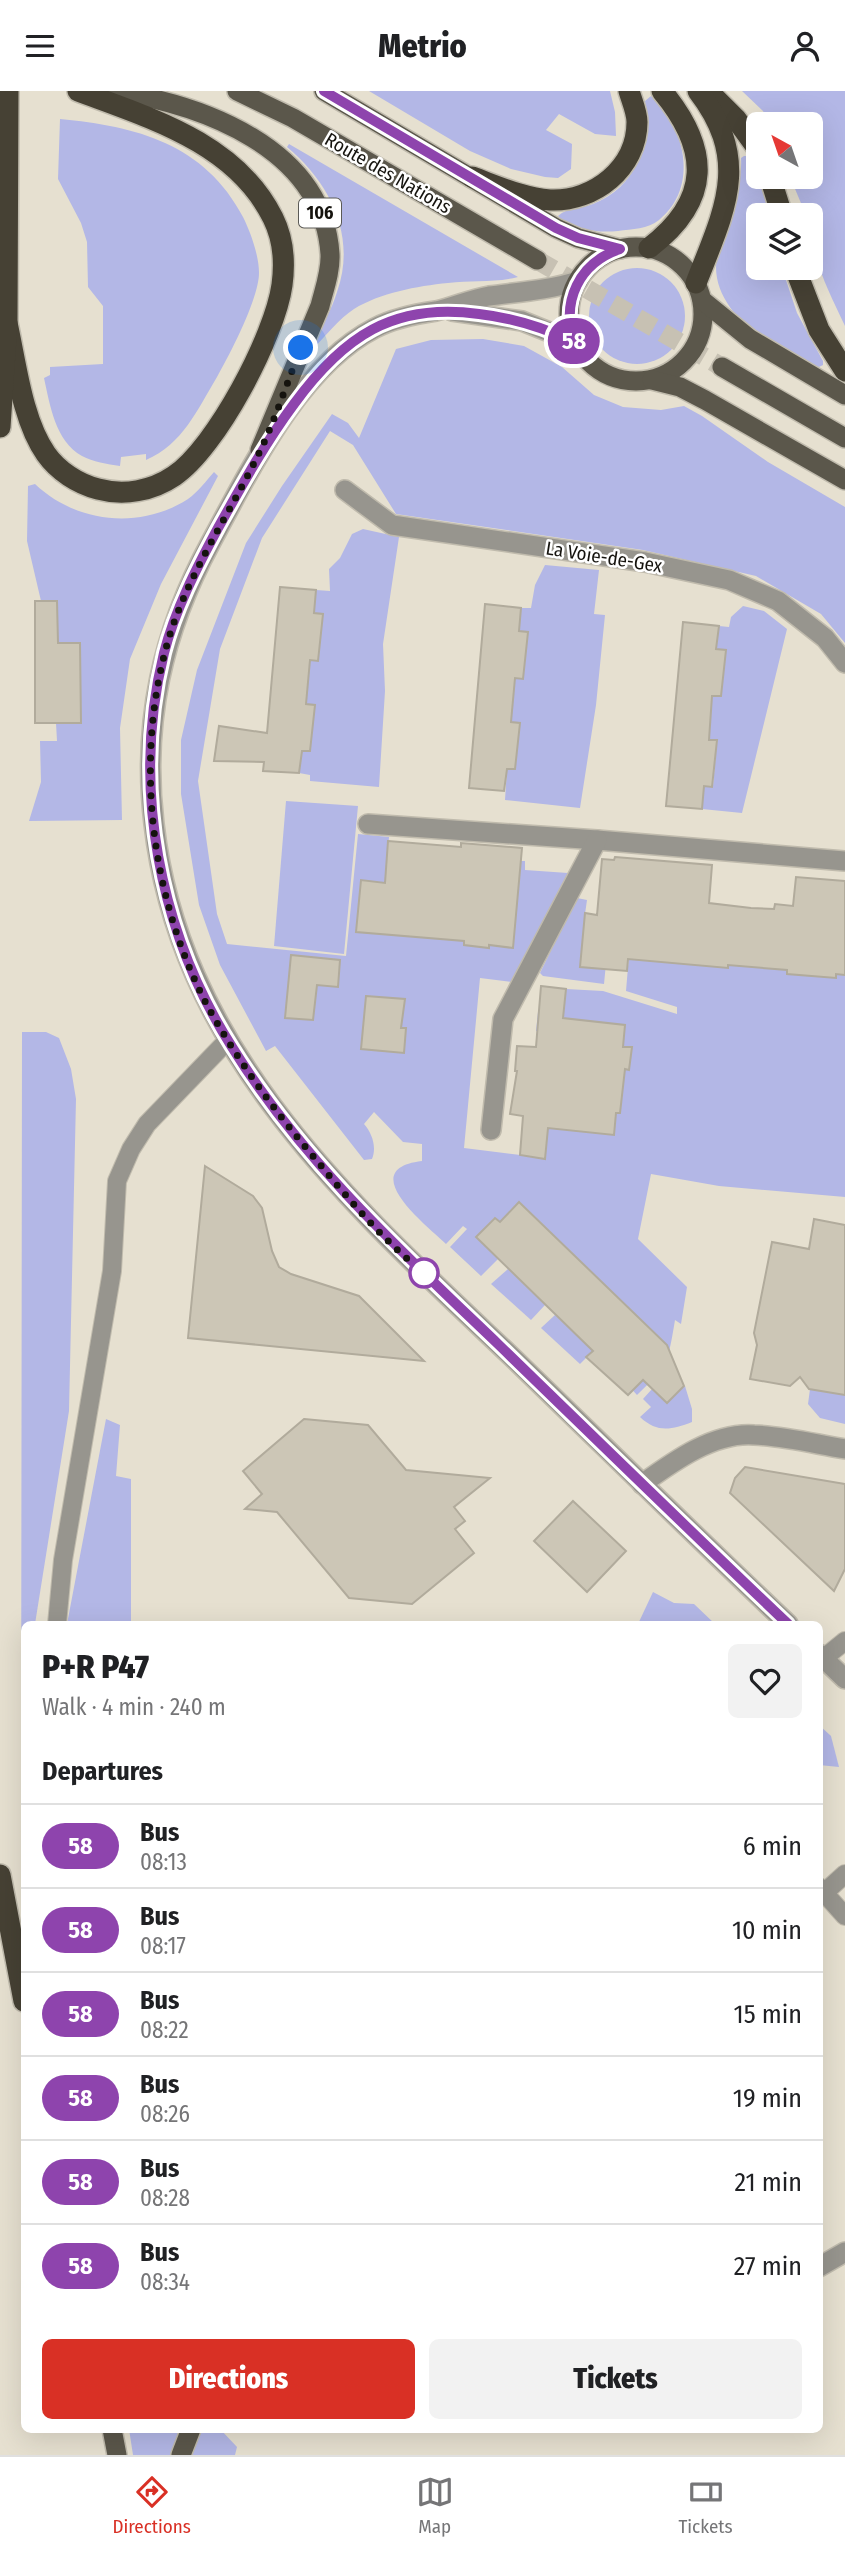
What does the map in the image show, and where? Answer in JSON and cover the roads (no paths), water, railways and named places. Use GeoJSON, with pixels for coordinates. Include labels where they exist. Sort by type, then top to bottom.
{"type":"FeatureCollection","features":[{"type":"Feature","properties":{"kind":"highway"},"geometry":{"type":"LineString","coordinates":[[0,427],[7,323],[8,91]]}},
{"type":"Feature","properties":{"kind":"highway"},"geometry":{"type":"LineString","coordinates":[[7,323],[28,416],[47,456],[77,481],[97,489],[122,492],[158,485],[181,471],[199,455],[224,418],[260,353],[274,319],[282,285],[282,252],[274,219],[249,182],[218,154],[191,137],[78,91]]}},
{"type":"Feature","properties":{"kind":"highway"},"geometry":{"type":"LineString","coordinates":[[472,177],[549,200],[594,192],[622,168],[630,153],[637,121],[629,91]]}},
{"type":"Feature","properties":{"kind":"highway"},"geometry":{"type":"LineString","coordinates":[[649,248],[666,233],[682,212],[692,193],[698,163],[694,141],[683,119],[662,91]]}},
{"type":"Feature","properties":{"kind":"highway"},"geometry":{"type":"LineString","coordinates":[[698,91],[723,134],[730,169],[727,195],[699,292]]}},
{"type":"Feature","properties":{"kind":"highway"},"geometry":{"type":"LineString","coordinates":[[707,91],[746,133]]}},
{"type":"Feature","properties":{"kind":"highway"},"geometry":{"type":"LineString","coordinates":[[800,280],[819,330],[845,371]]}},
{"type":"Feature","properties":{"kind":"highway"},"geometry":{"type":"LineString","coordinates":[[0,1875],[21,1985]]}},
{"type":"Feature","properties":{"kind":"main road","name":"106"},"geometry":{"type":"LineString","coordinates":[[112,91],[184,107],[224,122],[271,150],[291,166],[319,209],[330,255],[326,283],[320,306],[260,450]]}},
{"type":"Feature","properties":{"kind":"main road","name":"Route des Nations"},"geometry":{"type":"LineString","coordinates":[[237,91],[293,118],[537,260]]}},
{"type":"Feature","properties":{"kind":"main road"},"geometry":{"type":"LineString","coordinates":[[324,91],[556,228],[578,238],[620,249],[649,248],[674,259],[699,292],[750,339],[845,395]]}},
{"type":"Feature","properties":{"kind":"main road"},"geometry":{"type":"LineString","coordinates":[[574,342],[570,331],[569,307],[578,281],[589,266],[620,249]]}},
{"type":"Feature","properties":{"kind":"main road"},"geometry":{"type":"LineString","coordinates":[[652,380],[682,363],[693,350],[703,317],[699,292]]}},
{"type":"Feature","properties":{"kind":"main road","name":"106"},"geometry":{"type":"LineString","coordinates":[[574,342],[584,358],[598,370],[633,382],[652,380]]}},
{"type":"Feature","properties":{"kind":"main road"},"geometry":{"type":"LineString","coordinates":[[722,367],[845,438]]}},
{"type":"Feature","properties":{"kind":"main road"},"geometry":{"type":"LineString","coordinates":[[652,380],[680,387],[845,480]]}},
{"type":"Feature","properties":{"kind":"main road"},"geometry":{"type":"LineString","coordinates":[[113,2433],[117,2455]]}},
{"type":"Feature","properties":{"kind":"main road"},"geometry":{"type":"LineString","coordinates":[[181,2455],[189,2433]]}},
{"type":"Feature","properties":{"kind":"street","name":"106"},"geometry":{"type":"LineString","coordinates":[[578,281],[537,291],[484,297],[441,310],[392,320],[350,343],[313,379],[260,450],[206,551],[171,633],[160,674],[150,754],[156,846],[171,910],[191,969],[207,1005],[228,1041],[295,1135],[365,1216],[785,1621]]}},
{"type":"Feature","properties":{"kind":"street","name":"106"},"geometry":{"type":"LineString","coordinates":[[441,310],[522,321],[574,342]]}},
{"type":"Feature","properties":{"kind":"street","name":"La Voie-de-Gex"},"geometry":{"type":"LineString","coordinates":[[345,490],[392,525],[645,562],[729,580],[778,601],[825,638],[845,663]]}},
{"type":"Feature","properties":{"kind":"street"},"geometry":{"type":"LineString","coordinates":[[368,824],[845,861]]}},
{"type":"Feature","properties":{"kind":"street"},"geometry":{"type":"LineString","coordinates":[[491,1130],[503,1019],[597,840]]}},
{"type":"Feature","properties":{"kind":"street"},"geometry":{"type":"LineString","coordinates":[[642,1484],[692,1452],[722,1439],[752,1434],[845,1449]]}},
{"type":"Feature","properties":{"kind":"street"},"geometry":{"type":"LineString","coordinates":[[823,1658],[845,1679]]}},
{"type":"Feature","properties":{"kind":"street"},"geometry":{"type":"LineString","coordinates":[[823,2265],[845,2252]]}},
{"type":"Feature","properties":{"kind":"lane"},"geometry":{"type":"LineString","coordinates":[[57,1621],[63,1560],[112,1271],[117,1181],[131,1149],[147,1124],[228,1041]]}},
{"type":"Feature","properties":{"kind":"lane"},"geometry":{"type":"LineString","coordinates":[[823,1655],[845,1641]]}},
{"type":"Feature","properties":{"kind":"lane"},"geometry":{"type":"LineString","coordinates":[[823,1889],[845,1874]]}},
{"type":"Feature","properties":{"kind":"lane"},"geometry":{"type":"LineString","coordinates":[[823,1891],[845,1916]]}},
{"type":"Feature","properties":{"kind":"tunnel"},"geometry":{"type":"LineString","coordinates":[[537,260],[722,367]]}}]}
